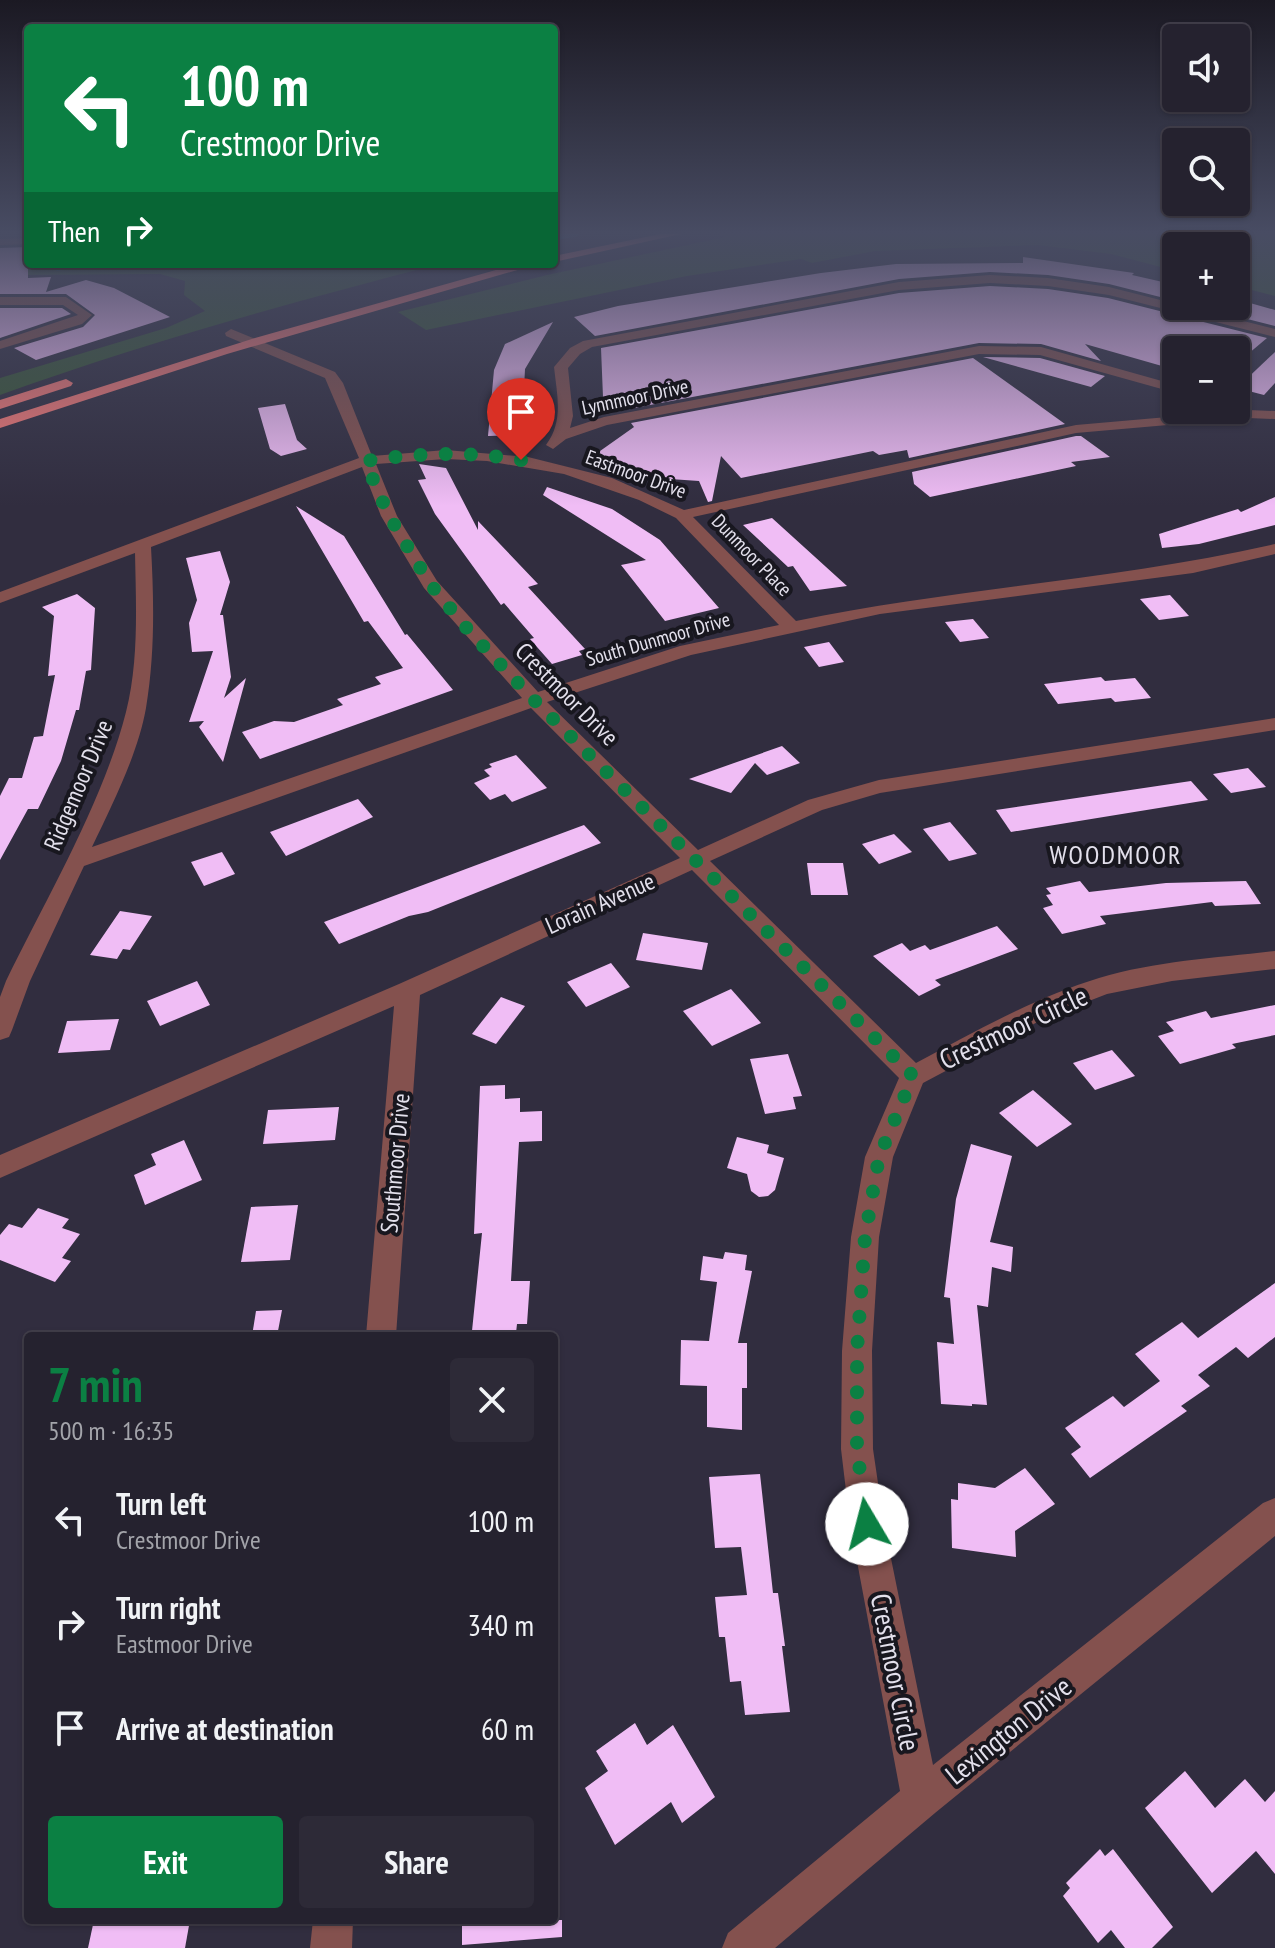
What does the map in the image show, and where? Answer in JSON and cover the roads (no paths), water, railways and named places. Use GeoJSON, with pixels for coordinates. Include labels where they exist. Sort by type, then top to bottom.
{"type":"FeatureCollection","features":[{"type":"Feature","properties":{"kind":"highway"},"geometry":{"type":"LineString","coordinates":[[0,424],[254,334],[290,325]]}},
{"type":"Feature","properties":{"kind":"highway"},"geometry":{"type":"LineString","coordinates":[[0,405],[75,380]]}},
{"type":"Feature","properties":{"kind":"street"},"geometry":{"type":"LineString","coordinates":[[0,345],[65,325]]}},
{"type":"Feature","properties":{"kind":"street"},"geometry":{"type":"LineString","coordinates":[[561,436],[566,416],[561,367],[575,351],[588,344],[690,325]]}},
{"type":"Feature","properties":{"kind":"street"},"geometry":{"type":"LineString","coordinates":[[1244,325],[1275,333]]}},
{"type":"Feature","properties":{"kind":"street","name":"Crestmoor Drive"},"geometry":{"type":"LineString","coordinates":[[226,335],[254,334],[330,375],[336,383],[389,516],[430,584],[534,700],[913,1076]]}},
{"type":"Feature","properties":{"kind":"street","name":"Lynnmoor Drive"},"geometry":{"type":"LineString","coordinates":[[539,463],[561,436],[604,421],[979,350],[1041,351],[1162,385]]}},
{"type":"Feature","properties":{"kind":"street","name":"Eastmoor Drive"},"geometry":{"type":"LineString","coordinates":[[1250,412],[1275,415]]}},
{"type":"Feature","properties":{"kind":"street","name":"Eastmoor Drive"},"geometry":{"type":"LineString","coordinates":[[0,598],[365,461],[406,454],[457,453],[539,463],[639,494],[682,515],[1076,429],[1162,420]]}},
{"type":"Feature","properties":{"kind":"street","name":"Dunmoor Place"},"geometry":{"type":"LineString","coordinates":[[682,515],[790,626]]}},
{"type":"Feature","properties":{"kind":"street","name":"Ridgemoor Drive"},"geometry":{"type":"LineString","coordinates":[[0,1030],[18,981],[109,789],[136,711],[146,627],[143,546]]}},
{"type":"Feature","properties":{"kind":"street","name":"South Dunmoor Drive"},"geometry":{"type":"LineString","coordinates":[[75,861],[686,650],[880,609],[1193,568],[1275,549]]}},
{"type":"Feature","properties":{"kind":"street","name":"Lorain Avenue"},"geometry":{"type":"LineString","coordinates":[[0,1167],[408,990],[815,805],[879,787],[1275,724]]}},
{"type":"Feature","properties":{"kind":"street","name":"Crestmoor Circle"},"geometry":{"type":"LineString","coordinates":[[921,1799],[867,1524],[857,1449],[857,1351],[865,1237],[879,1157],[913,1076],[1036,1011],[1104,986],[1172,972],[1275,960]]}},
{"type":"Feature","properties":{"kind":"street","name":"Southmoor Drive"},"geometry":{"type":"LineString","coordinates":[[381,1332],[408,990]]}},
{"type":"Feature","properties":{"kind":"street","name":"Lexington Drive"},"geometry":{"type":"LineString","coordinates":[[743,1948],[921,1799],[1275,1515]]}},
{"type":"Feature","properties":{"kind":"street"},"geometry":{"type":"LineString","coordinates":[[331,1948],[333,1924]]}},
{"type":"Feature","properties":{"kind":"district","name":"WOODMOOR"},"geometry":{"type":"Point","coordinates":[1116,854]}}]}
